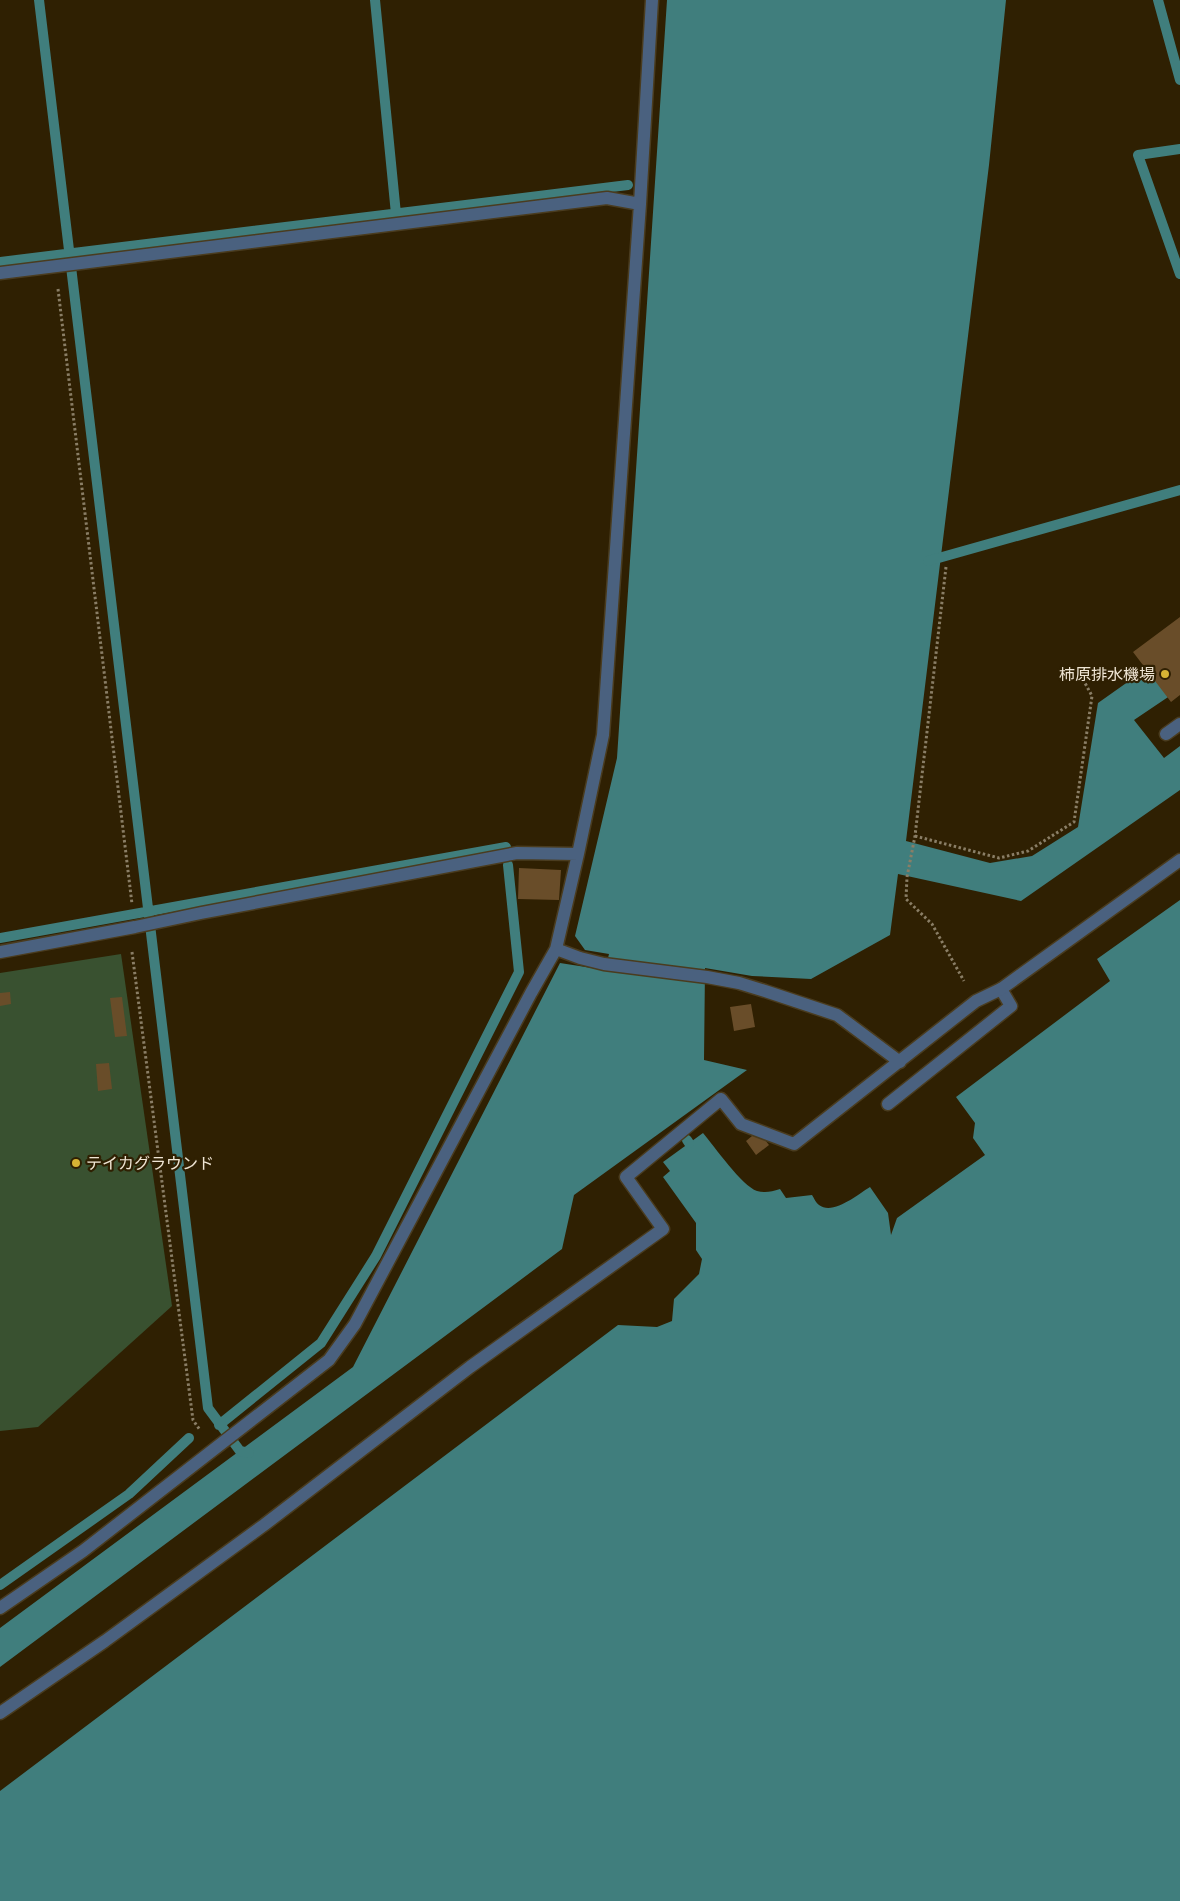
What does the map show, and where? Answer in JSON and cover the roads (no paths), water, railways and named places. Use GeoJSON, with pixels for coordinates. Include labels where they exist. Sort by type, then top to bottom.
{"type":"FeatureCollection","features":[{"type":"Feature","properties":{"kind":"street"},"geometry":{"type":"LineString","coordinates":[[0,1608],[83,1550],[329,1360],[355,1324],[530,993],[556,949],[603,736],[640,204],[652,0]]}},
{"type":"Feature","properties":{"kind":"street"},"geometry":{"type":"LineString","coordinates":[[0,273],[607,198],[640,204]]}},
{"type":"Feature","properties":{"kind":"street"},"geometry":{"type":"LineString","coordinates":[[1166,734],[1180,724]]}},
{"type":"Feature","properties":{"kind":"street"},"geometry":{"type":"LineString","coordinates":[[0,952],[134,928],[210,911],[517,853],[578,854]]}},
{"type":"Feature","properties":{"kind":"street"},"geometry":{"type":"LineString","coordinates":[[0,1714],[105,1641],[256,1531],[470,1368],[663,1229],[626,1177],[721,1099],[741,1124],[794,1144],[976,1001],[1001,989],[1180,860]]}},
{"type":"Feature","properties":{"kind":"street"},"geometry":{"type":"LineString","coordinates":[[556,949],[604,964],[739,983],[836,1015],[900,1062]]}},
{"type":"Feature","properties":{"kind":"street"},"geometry":{"type":"LineString","coordinates":[[888,1104],[1011,1006],[1001,989]]}},
{"type":"Feature","properties":{"kind":"water"},"geometry":{"type":"Polygon","coordinates":[[[667,0],[1006,0],[989,165],[906,841],[990,863],[1032,856],[1078,827],[1098,703],[1180,645],[1180,689],[1134,720],[1164,758],[1180,746],[1180,790],[1021,901],[898,874],[890,935],[811,979],[752,976],[705,968],[704,1060],[747,1070],[574,1195],[562,1249],[0,1667],[0,1628],[353,1367],[560,963],[605,970],[609,954],[585,950],[575,936],[617,758],[667,0]]]}},
{"type":"Feature","properties":{"kind":"water"},"geometry":{"type":"Polygon","coordinates":[[[1180,900],[1180,1901],[0,1901],[0,1791],[618,1325],[657,1327],[672,1321],[674,1299],[699,1274],[702,1259],[696,1250],[696,1223],[663,1177],[670,1171],[663,1162],[703,1133],[736,1174],[757,1191],[768,1192],[780,1189],[786,1198],[812,1195],[819,1205],[831,1208],[845,1203],[870,1187],[888,1213],[891,1235],[897,1218],[985,1155],[973,1138],[975,1123],[956,1097],[1110,981],[1097,959],[1180,900]]]}},
{"type":"Feature","properties":{"kind":"waterway"},"geometry":{"type":"LineString","coordinates":[[39,0],[208,1408],[240,1451],[249,1453]]}},
{"type":"Feature","properties":{"kind":"waterway"},"geometry":{"type":"LineString","coordinates":[[375,0],[396,214]]}},
{"type":"Feature","properties":{"kind":"waterway"},"geometry":{"type":"LineString","coordinates":[[1158,0],[1180,80]]}},
{"type":"Feature","properties":{"kind":"waterway"},"geometry":{"type":"LineString","coordinates":[[1180,149],[1138,155],[1180,274]]}},
{"type":"Feature","properties":{"kind":"waterway"},"geometry":{"type":"LineString","coordinates":[[0,262],[628,185]]}},
{"type":"Feature","properties":{"kind":"waterway"},"geometry":{"type":"LineString","coordinates":[[928,561],[1180,490]]}},
{"type":"Feature","properties":{"kind":"waterway"},"geometry":{"type":"LineString","coordinates":[[0,938],[506,847]]}},
{"type":"Feature","properties":{"kind":"waterway"},"geometry":{"type":"LineString","coordinates":[[219,1425],[321,1343],[376,1256],[519,972],[508,865]]}},
{"type":"Feature","properties":{"kind":"waterway"},"geometry":{"type":"LineString","coordinates":[[0,1585],[129,1494],[189,1438]]}},
{"type":"Feature","properties":{"kind":"place","name":"柿原排水機場"},"geometry":{"type":"Point","coordinates":[1165,674]}},
{"type":"Feature","properties":{"kind":"place","name":"テイカグラウンド"},"geometry":{"type":"Point","coordinates":[76,1163]}}]}
